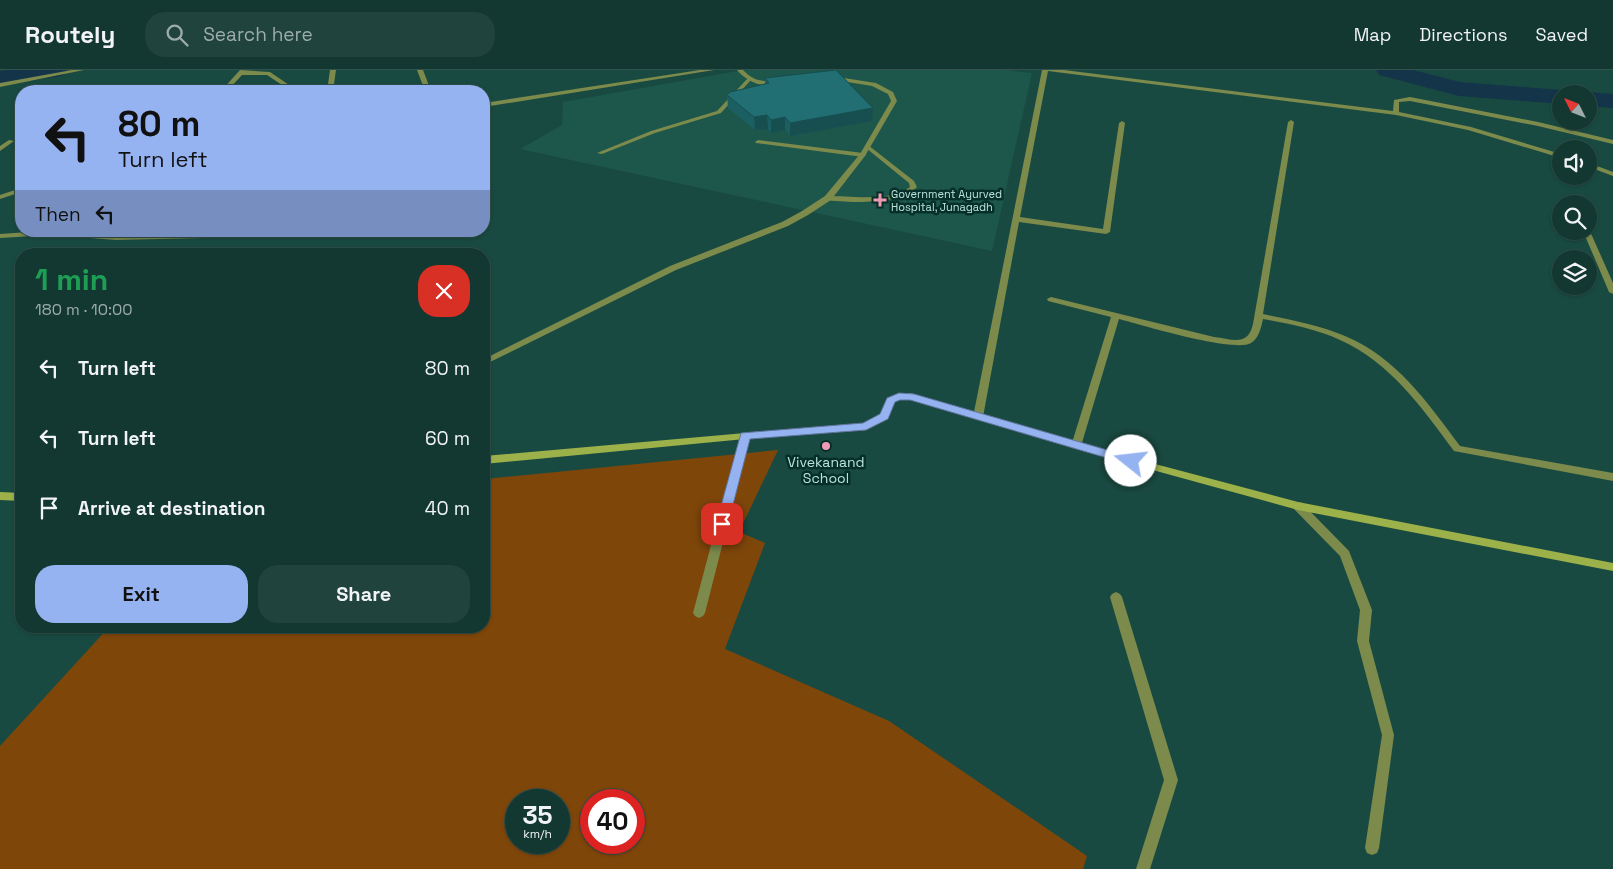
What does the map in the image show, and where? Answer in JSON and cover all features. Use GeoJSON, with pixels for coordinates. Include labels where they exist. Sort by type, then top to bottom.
{"type":"FeatureCollection","features":[{"type":"Feature","properties":{"kind":"street"},"geometry":{"type":"LineString","coordinates":[[0,85],[81,70]]}},
{"type":"Feature","properties":{"kind":"street"},"geometry":{"type":"LineString","coordinates":[[331,85],[333,70]]}},
{"type":"Feature","properties":{"kind":"street"},"geometry":{"type":"LineString","coordinates":[[420,70],[426,85]]}},
{"type":"Feature","properties":{"kind":"street"},"geometry":{"type":"LineString","coordinates":[[490,104],[711,70]]}},
{"type":"Feature","properties":{"kind":"street"},"geometry":{"type":"LineString","coordinates":[[740,70],[748,80],[765,84],[783,82]]}},
{"type":"Feature","properties":{"kind":"street"},"geometry":{"type":"LineString","coordinates":[[978,417],[1046,70]]}},
{"type":"Feature","properties":{"kind":"street"},"geometry":{"type":"LineString","coordinates":[[1050,70],[1396,113],[1469,128],[1552,153]]}},
{"type":"Feature","properties":{"kind":"street"},"geometry":{"type":"LineString","coordinates":[[230,85],[242,72],[268,72],[286,85]]}},
{"type":"Feature","properties":{"kind":"street"},"geometry":{"type":"LineString","coordinates":[[490,359],[673,268],[785,224],[828,198],[863,155],[894,102],[891,93],[874,84],[844,78],[820,78]]}},
{"type":"Feature","properties":{"kind":"street"},"geometry":{"type":"LineString","coordinates":[[600,153],[653,132],[718,112],[748,80]]}},
{"type":"Feature","properties":{"kind":"street"},"geometry":{"type":"LineString","coordinates":[[1396,113],[1396,101],[1410,99],[1538,124],[1613,142]]}},
{"type":"Feature","properties":{"kind":"street"},"geometry":{"type":"LineString","coordinates":[[1051,299],[1209,339],[1236,344],[1246,342],[1256,334],[1291,122]]}},
{"type":"Feature","properties":{"kind":"street"},"geometry":{"type":"LineString","coordinates":[[1017,219],[1106,232],[1122,124]]}},
{"type":"Feature","properties":{"kind":"street"},"geometry":{"type":"LineString","coordinates":[[0,149],[11,141]]}},
{"type":"Feature","properties":{"kind":"street"},"geometry":{"type":"LineString","coordinates":[[758,142],[863,155]]}},
{"type":"Feature","properties":{"kind":"street"},"geometry":{"type":"LineString","coordinates":[[828,198],[881,198],[911,191],[914,187],[912,182],[868,147]]}},
{"type":"Feature","properties":{"kind":"street"},"geometry":{"type":"LineString","coordinates":[[1597,168],[1613,174]]}},
{"type":"Feature","properties":{"kind":"street"},"geometry":{"type":"LineString","coordinates":[[0,197],[15,192]]}},
{"type":"Feature","properties":{"kind":"street"},"geometry":{"type":"LineString","coordinates":[[0,236],[15,235]]}},
{"type":"Feature","properties":{"kind":"street"},"geometry":{"type":"LineString","coordinates":[[91,237],[150,237]]}},
{"type":"Feature","properties":{"kind":"street"},"geometry":{"type":"LineString","coordinates":[[1590,240],[1613,292]]}},
{"type":"Feature","properties":{"kind":"street"},"geometry":{"type":"LineString","coordinates":[[1076,446],[1116,315]]}},
{"type":"Feature","properties":{"kind":"street"},"geometry":{"type":"LineString","coordinates":[[1259,316],[1319,329],[1362,348],[1385,363],[1408,383],[1457,449],[1613,477]]}},
{"type":"Feature","properties":{"kind":"street"},"geometry":{"type":"LineString","coordinates":[[490,459],[866,426],[884,416],[891,400],[899,396],[910,396],[1076,446],[1221,487],[1298,506],[1613,567]]}},
{"type":"Feature","properties":{"kind":"street"},"geometry":{"type":"LineString","coordinates":[[698,613],[745,436]]}},
{"type":"Feature","properties":{"kind":"street"},"geometry":{"type":"LineString","coordinates":[[0,496],[15,497]]}},
{"type":"Feature","properties":{"kind":"street"},"geometry":{"type":"LineString","coordinates":[[1298,506],[1345,554],[1366,610],[1363,641],[1388,735],[1372,848]]}},
{"type":"Feature","properties":{"kind":"street"},"geometry":{"type":"LineString","coordinates":[[1116,597],[1170,780],[1143,869]]}},
{"type":"Feature","properties":{"kind":"shaded area","name":"Government Ayurved Hospital, Junagadh"},"geometry":{"type":"Polygon","coordinates":[[[743,70],[1006,70],[1032,73],[992,251],[520,149],[562,125],[563,102],[743,70]]]}},
{"type":"Feature","properties":{"kind":"shaded area"},"geometry":{"type":"Polygon","coordinates":[[[778,450],[739,532],[765,543],[725,649],[889,721],[1087,856],[1083,869],[0,869],[0,746],[104,633],[490,633],[490,478],[778,450]]]}},
{"type":"Feature","properties":{"kind":"building"},"geometry":{"type":"Polygon","coordinates":[[[836,70],[873,108],[790,123],[785,117],[771,120],[767,115],[754,117],[727,95],[730,92],[769,83],[765,78],[836,70]]]}},
{"type":"Feature","properties":{"kind":"waterway"},"geometry":{"type":"LineString","coordinates":[[0,78],[56,70]]}},
{"type":"Feature","properties":{"kind":"waterway"},"geometry":{"type":"LineString","coordinates":[[1387,70],[1459,89],[1552,96]]}},
{"type":"Feature","properties":{"kind":"waterway"},"geometry":{"type":"LineString","coordinates":[[1598,100],[1613,101]]}},
{"type":"Feature","properties":{"kind":"place","name":"Government Ayurved Hospital, Junagadh"},"geometry":{"type":"Point","coordinates":[880,200]}},
{"type":"Feature","properties":{"kind":"place","name":"Vivekanand School"},"geometry":{"type":"Point","coordinates":[826,446]}},
{"type":"Feature","properties":{"kind":"route"},"geometry":{"type":"LineString","coordinates":[[722,524],[745,436],[866,426],[884,416],[891,400],[899,396],[910,396],[1131,461]]}}]}
